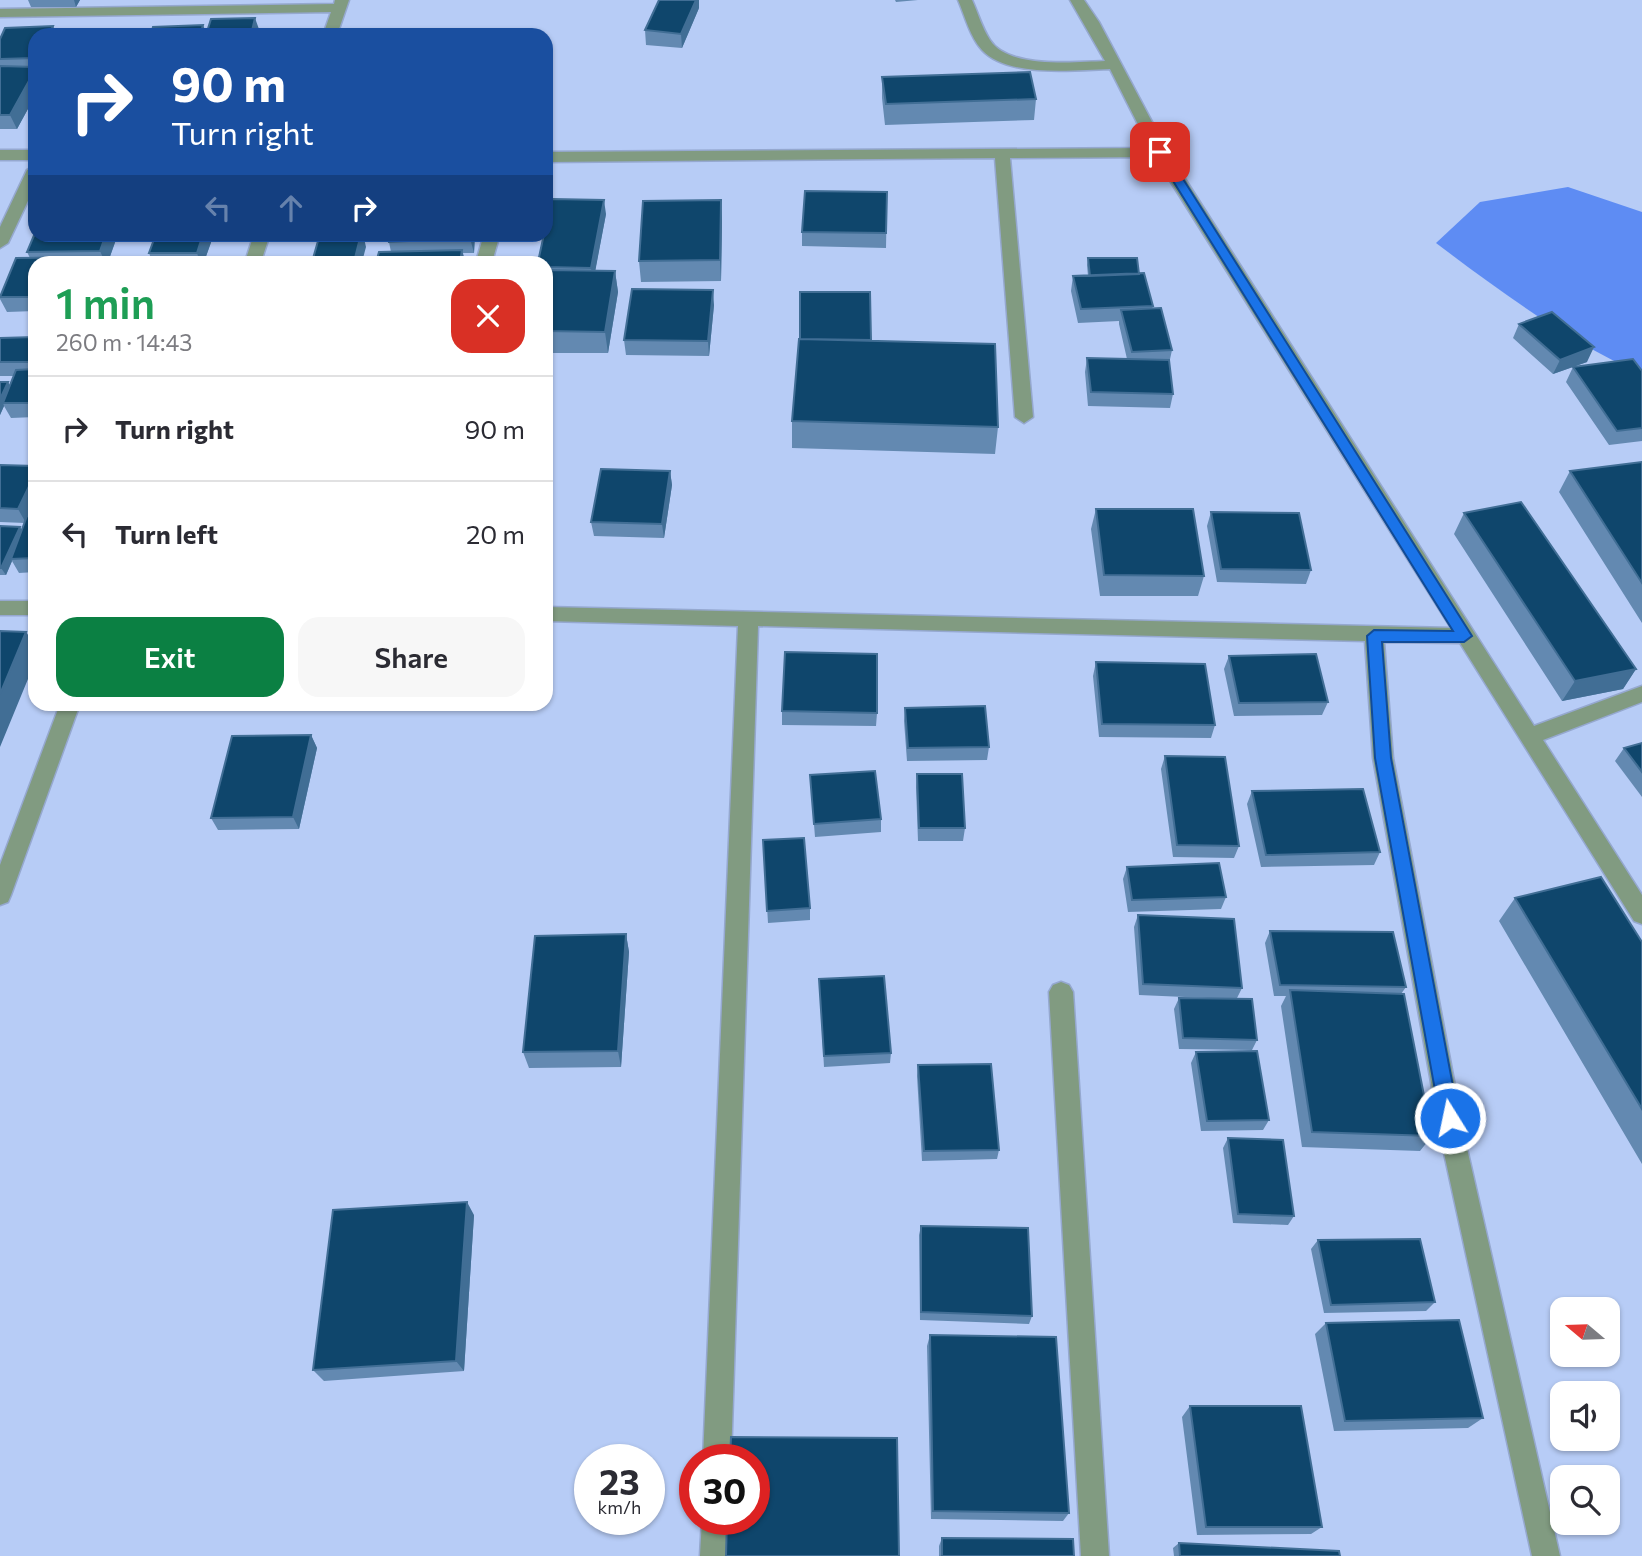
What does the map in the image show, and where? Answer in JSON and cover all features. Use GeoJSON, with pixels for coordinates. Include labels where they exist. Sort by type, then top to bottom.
{"type":"FeatureCollection","features":[{"type":"Feature","properties":{"kind":"street"},"geometry":{"type":"LineString","coordinates":[[965,0],[985,45],[997,55],[1020,63],[1114,65]]}},
{"type":"Feature","properties":{"kind":"street"},"geometry":{"type":"LineString","coordinates":[[1076,0],[1160,152],[1642,914]]}},
{"type":"Feature","properties":{"kind":"street"},"geometry":{"type":"LineString","coordinates":[[3,11],[341,4],[332,28]]}},
{"type":"Feature","properties":{"kind":"street"},"geometry":{"type":"LineString","coordinates":[[553,157],[1160,152]]}},
{"type":"Feature","properties":{"kind":"street"},"geometry":{"type":"LineString","coordinates":[[1002,154],[1024,417]]}},
{"type":"Feature","properties":{"kind":"street"},"geometry":{"type":"LineString","coordinates":[[0,155],[28,155]]}},
{"type":"Feature","properties":{"kind":"street"},"geometry":{"type":"LineString","coordinates":[[0,243],[28,185]]}},
{"type":"Feature","properties":{"kind":"street"},"geometry":{"type":"LineString","coordinates":[[0,608],[28,608]]}},
{"type":"Feature","properties":{"kind":"street"},"geometry":{"type":"LineString","coordinates":[[553,614],[1374,636],[1464,636]]}},
{"type":"Feature","properties":{"kind":"street"},"geometry":{"type":"LineString","coordinates":[[719,1444],[748,619]]}},
{"type":"Feature","properties":{"kind":"street"},"geometry":{"type":"LineString","coordinates":[[1374,636],[1383,758],[1454,1144],[1546,1556]]}},
{"type":"Feature","properties":{"kind":"street"},"geometry":{"type":"LineString","coordinates":[[1529,737],[1642,694]]}},
{"type":"Feature","properties":{"kind":"street"},"geometry":{"type":"LineString","coordinates":[[0,895],[67,711]]}},
{"type":"Feature","properties":{"kind":"street"},"geometry":{"type":"LineString","coordinates":[[1061,992],[1095,1556]]}},
{"type":"Feature","properties":{"kind":"street"},"geometry":{"type":"LineString","coordinates":[[714,1556],[715,1535]]}},
{"type":"Feature","properties":{"kind":"water"},"geometry":{"type":"Polygon","coordinates":[[[1568,187],[1642,212],[1642,374],[1561,331],[1436,243],[1480,202],[1568,187]]]}},
{"type":"Feature","properties":{"kind":"building"},"geometry":{"type":"Polygon","coordinates":[[[659,0],[696,0],[681,34],[645,30],[659,0]]]}},
{"type":"Feature","properties":{"kind":"building"},"geometry":{"type":"Polygon","coordinates":[[[255,18],[253,28],[208,28],[211,19],[255,18]]]}},
{"type":"Feature","properties":{"kind":"building"},"geometry":{"type":"Polygon","coordinates":[[[203,25],[202,28],[153,27],[203,25]]]}},
{"type":"Feature","properties":{"kind":"building"},"geometry":{"type":"Polygon","coordinates":[[[53,26],[28,28],[28,58],[0,59],[0,39],[5,28],[53,26]]]}},
{"type":"Feature","properties":{"kind":"building"},"geometry":{"type":"Polygon","coordinates":[[[0,66],[28,67],[28,83],[10,115],[0,115],[0,66]]]}},
{"type":"Feature","properties":{"kind":"building"},"geometry":{"type":"Polygon","coordinates":[[[1030,72],[1036,99],[886,104],[882,77],[1030,72]]]}},
{"type":"Feature","properties":{"kind":"building"},"geometry":{"type":"Polygon","coordinates":[[[805,191],[887,192],[886,233],[802,232],[805,191]]]}},
{"type":"Feature","properties":{"kind":"building"},"geometry":{"type":"Polygon","coordinates":[[[553,199],[604,200],[591,268],[553,267],[553,256],[539,256],[542,242],[553,242],[553,199]]]}},
{"type":"Feature","properties":{"kind":"building"},"geometry":{"type":"Polygon","coordinates":[[[721,200],[720,260],[639,261],[643,201],[721,200]]]}},
{"type":"Feature","properties":{"kind":"building"},"geometry":{"type":"Polygon","coordinates":[[[31,242],[103,242],[100,251],[27,252],[31,242]]]}},
{"type":"Feature","properties":{"kind":"building"},"geometry":{"type":"Polygon","coordinates":[[[153,242],[200,242],[197,253],[149,253],[153,242]]]}},
{"type":"Feature","properties":{"kind":"building"},"geometry":{"type":"Polygon","coordinates":[[[318,242],[359,242],[356,256],[314,256],[318,242]]]}},
{"type":"Feature","properties":{"kind":"building"},"geometry":{"type":"Polygon","coordinates":[[[462,250],[461,256],[378,256],[379,252],[462,250]]]}},
{"type":"Feature","properties":{"kind":"building"},"geometry":{"type":"Polygon","coordinates":[[[16,258],[28,258],[28,297],[0,297],[16,258]]]}},
{"type":"Feature","properties":{"kind":"building"},"geometry":{"type":"Polygon","coordinates":[[[1088,258],[1137,258],[1139,274],[1090,276],[1088,258]]]}},
{"type":"Feature","properties":{"kind":"building"},"geometry":{"type":"Polygon","coordinates":[[[553,270],[615,271],[605,332],[553,331],[553,270]]]}},
{"type":"Feature","properties":{"kind":"building"},"geometry":{"type":"Polygon","coordinates":[[[1144,273],[1153,306],[1081,309],[1073,276],[1144,273]]]}},
{"type":"Feature","properties":{"kind":"building"},"geometry":{"type":"Polygon","coordinates":[[[632,289],[713,290],[708,341],[624,340],[632,289]]]}},
{"type":"Feature","properties":{"kind":"building"},"geometry":{"type":"Polygon","coordinates":[[[800,292],[870,292],[871,340],[800,339],[800,292]]]}},
{"type":"Feature","properties":{"kind":"building"},"geometry":{"type":"Polygon","coordinates":[[[1161,308],[1172,350],[1132,352],[1121,310],[1161,308]]]}},
{"type":"Feature","properties":{"kind":"building"},"geometry":{"type":"Polygon","coordinates":[[[1552,312],[1594,347],[1560,360],[1519,324],[1552,312]]]}},
{"type":"Feature","properties":{"kind":"building"},"geometry":{"type":"Polygon","coordinates":[[[28,337],[28,362],[0,362],[0,338],[28,337]]]}},
{"type":"Feature","properties":{"kind":"building"},"geometry":{"type":"Polygon","coordinates":[[[799,339],[995,344],[998,427],[792,421],[799,339]]]}},
{"type":"Feature","properties":{"kind":"building"},"geometry":{"type":"Polygon","coordinates":[[[1087,358],[1169,360],[1173,394],[1091,392],[1087,358]]]}},
{"type":"Feature","properties":{"kind":"building"},"geometry":{"type":"Polygon","coordinates":[[[1633,359],[1642,371],[1642,428],[1617,431],[1573,367],[1633,359]]]}},
{"type":"Feature","properties":{"kind":"building"},"geometry":{"type":"Polygon","coordinates":[[[28,369],[28,403],[3,403],[16,370],[28,369]]]}},
{"type":"Feature","properties":{"kind":"building"},"geometry":{"type":"Polygon","coordinates":[[[0,382],[8,382],[0,399],[0,382]]]}},
{"type":"Feature","properties":{"kind":"building"},"geometry":{"type":"Polygon","coordinates":[[[1642,462],[1642,583],[1570,471],[1642,462]]]}},
{"type":"Feature","properties":{"kind":"building"},"geometry":{"type":"Polygon","coordinates":[[[0,465],[28,466],[28,488],[18,509],[0,508],[0,465]]]}},
{"type":"Feature","properties":{"kind":"building"},"geometry":{"type":"Polygon","coordinates":[[[601,469],[670,471],[662,524],[591,522],[601,469]]]}},
{"type":"Feature","properties":{"kind":"building"},"geometry":{"type":"Polygon","coordinates":[[[1521,502],[1636,669],[1575,681],[1464,513],[1521,502]]]}},
{"type":"Feature","properties":{"kind":"building"},"geometry":{"type":"Polygon","coordinates":[[[1096,509],[1193,509],[1204,576],[1104,575],[1096,509]]]}},
{"type":"Feature","properties":{"kind":"building"},"geometry":{"type":"Polygon","coordinates":[[[1211,512],[1299,513],[1311,570],[1221,569],[1211,512]]]}},
{"type":"Feature","properties":{"kind":"building"},"geometry":{"type":"Polygon","coordinates":[[[27,516],[28,516],[28,558],[11,559],[27,516]]]}},
{"type":"Feature","properties":{"kind":"building"},"geometry":{"type":"Polygon","coordinates":[[[0,526],[20,527],[1,568],[0,568],[0,526]]]}},
{"type":"Feature","properties":{"kind":"building"},"geometry":{"type":"Polygon","coordinates":[[[0,631],[26,632],[0,694],[0,631]]]}},
{"type":"Feature","properties":{"kind":"building"},"geometry":{"type":"Polygon","coordinates":[[[785,652],[877,654],[877,713],[782,711],[785,652]]]}},
{"type":"Feature","properties":{"kind":"building"},"geometry":{"type":"Polygon","coordinates":[[[1316,654],[1328,702],[1239,703],[1229,656],[1316,654]]]}},
{"type":"Feature","properties":{"kind":"building"},"geometry":{"type":"Polygon","coordinates":[[[1096,662],[1205,664],[1215,725],[1102,724],[1096,662]]]}},
{"type":"Feature","properties":{"kind":"building"},"geometry":{"type":"Polygon","coordinates":[[[985,706],[989,747],[908,748],[905,708],[985,706]]]}},
{"type":"Feature","properties":{"kind":"building"},"geometry":{"type":"Polygon","coordinates":[[[311,735],[293,817],[211,818],[232,736],[311,735]]]}},
{"type":"Feature","properties":{"kind":"building"},"geometry":{"type":"Polygon","coordinates":[[[1642,743],[1642,772],[1624,748],[1642,743]]]}},
{"type":"Feature","properties":{"kind":"building"},"geometry":{"type":"Polygon","coordinates":[[[1165,756],[1225,757],[1239,846],[1177,845],[1165,756]]]}},
{"type":"Feature","properties":{"kind":"building"},"geometry":{"type":"Polygon","coordinates":[[[875,771],[881,819],[814,824],[810,775],[875,771]]]}},
{"type":"Feature","properties":{"kind":"building"},"geometry":{"type":"Polygon","coordinates":[[[917,774],[962,774],[965,828],[919,828],[917,774]]]}},
{"type":"Feature","properties":{"kind":"building"},"geometry":{"type":"Polygon","coordinates":[[[1363,789],[1380,852],[1266,855],[1252,791],[1363,789]]]}},
{"type":"Feature","properties":{"kind":"building"},"geometry":{"type":"Polygon","coordinates":[[[804,838],[810,908],[767,911],[763,840],[804,838]]]}},
{"type":"Feature","properties":{"kind":"building"},"geometry":{"type":"Polygon","coordinates":[[[1219,863],[1226,897],[1132,900],[1127,867],[1219,863]]]}},
{"type":"Feature","properties":{"kind":"building"},"geometry":{"type":"Polygon","coordinates":[[[1601,877],[1642,942],[1642,1109],[1515,898],[1601,877]]]}},
{"type":"Feature","properties":{"kind":"building"},"geometry":{"type":"Polygon","coordinates":[[[1138,915],[1234,919],[1242,988],[1143,984],[1138,915]]]}},
{"type":"Feature","properties":{"kind":"building"},"geometry":{"type":"Polygon","coordinates":[[[1270,931],[1393,932],[1406,987],[1280,985],[1270,931]]]}},
{"type":"Feature","properties":{"kind":"building"},"geometry":{"type":"Polygon","coordinates":[[[626,934],[618,1051],[523,1052],[535,936],[626,934]]]}},
{"type":"Feature","properties":{"kind":"building"},"geometry":{"type":"Polygon","coordinates":[[[884,976],[891,1053],[824,1056],[819,979],[884,976]]]}},
{"type":"Feature","properties":{"kind":"building"},"geometry":{"type":"Polygon","coordinates":[[[1290,990],[1404,994],[1432,1136],[1312,1132],[1290,990]]]}},
{"type":"Feature","properties":{"kind":"building"},"geometry":{"type":"Polygon","coordinates":[[[1179,998],[1252,999],[1257,1040],[1183,1038],[1179,998]]]}},
{"type":"Feature","properties":{"kind":"building"},"geometry":{"type":"Polygon","coordinates":[[[1257,1051],[1269,1120],[1207,1121],[1196,1052],[1257,1051]]]}},
{"type":"Feature","properties":{"kind":"building"},"geometry":{"type":"Polygon","coordinates":[[[991,1064],[999,1150],[924,1151],[918,1065],[991,1064]]]}},
{"type":"Feature","properties":{"kind":"building"},"geometry":{"type":"Polygon","coordinates":[[[1228,1138],[1283,1140],[1294,1216],[1238,1214],[1228,1138]]]}},
{"type":"Feature","properties":{"kind":"building"},"geometry":{"type":"Polygon","coordinates":[[[467,1202],[456,1361],[313,1370],[333,1210],[467,1202]]]}},
{"type":"Feature","properties":{"kind":"building"},"geometry":{"type":"Polygon","coordinates":[[[921,1226],[1028,1228],[1032,1316],[921,1312],[921,1226]]]}},
{"type":"Feature","properties":{"kind":"building"},"geometry":{"type":"Polygon","coordinates":[[[1420,1239],[1435,1302],[1331,1305],[1318,1240],[1420,1239]]]}},
{"type":"Feature","properties":{"kind":"building"},"geometry":{"type":"Polygon","coordinates":[[[1459,1320],[1483,1418],[1345,1421],[1326,1323],[1459,1320]]]}},
{"type":"Feature","properties":{"kind":"building"},"geometry":{"type":"Polygon","coordinates":[[[930,1335],[1056,1337],[1069,1513],[933,1511],[930,1335]]]}},
{"type":"Feature","properties":{"kind":"building"},"geometry":{"type":"Polygon","coordinates":[[[1190,1406],[1301,1406],[1322,1527],[1206,1527],[1190,1406]]]}},
{"type":"Feature","properties":{"kind":"building"},"geometry":{"type":"Polygon","coordinates":[[[731,1437],[897,1438],[899,1556],[726,1556],[727,1535],[770,1535],[770,1444],[731,1444],[731,1437]]]}},
{"type":"Feature","properties":{"kind":"building"},"geometry":{"type":"Polygon","coordinates":[[[942,1538],[1073,1539],[1074,1556],[942,1556],[942,1538]]]}},
{"type":"Feature","properties":{"kind":"building"},"geometry":{"type":"Polygon","coordinates":[[[1179,1543],[1339,1551],[1340,1556],[1180,1556],[1179,1543]]]}},
{"type":"Feature","properties":{"kind":"route"},"geometry":{"type":"LineString","coordinates":[[1160,152],[1464,636],[1374,636],[1383,758],[1450,1118]]}}]}
